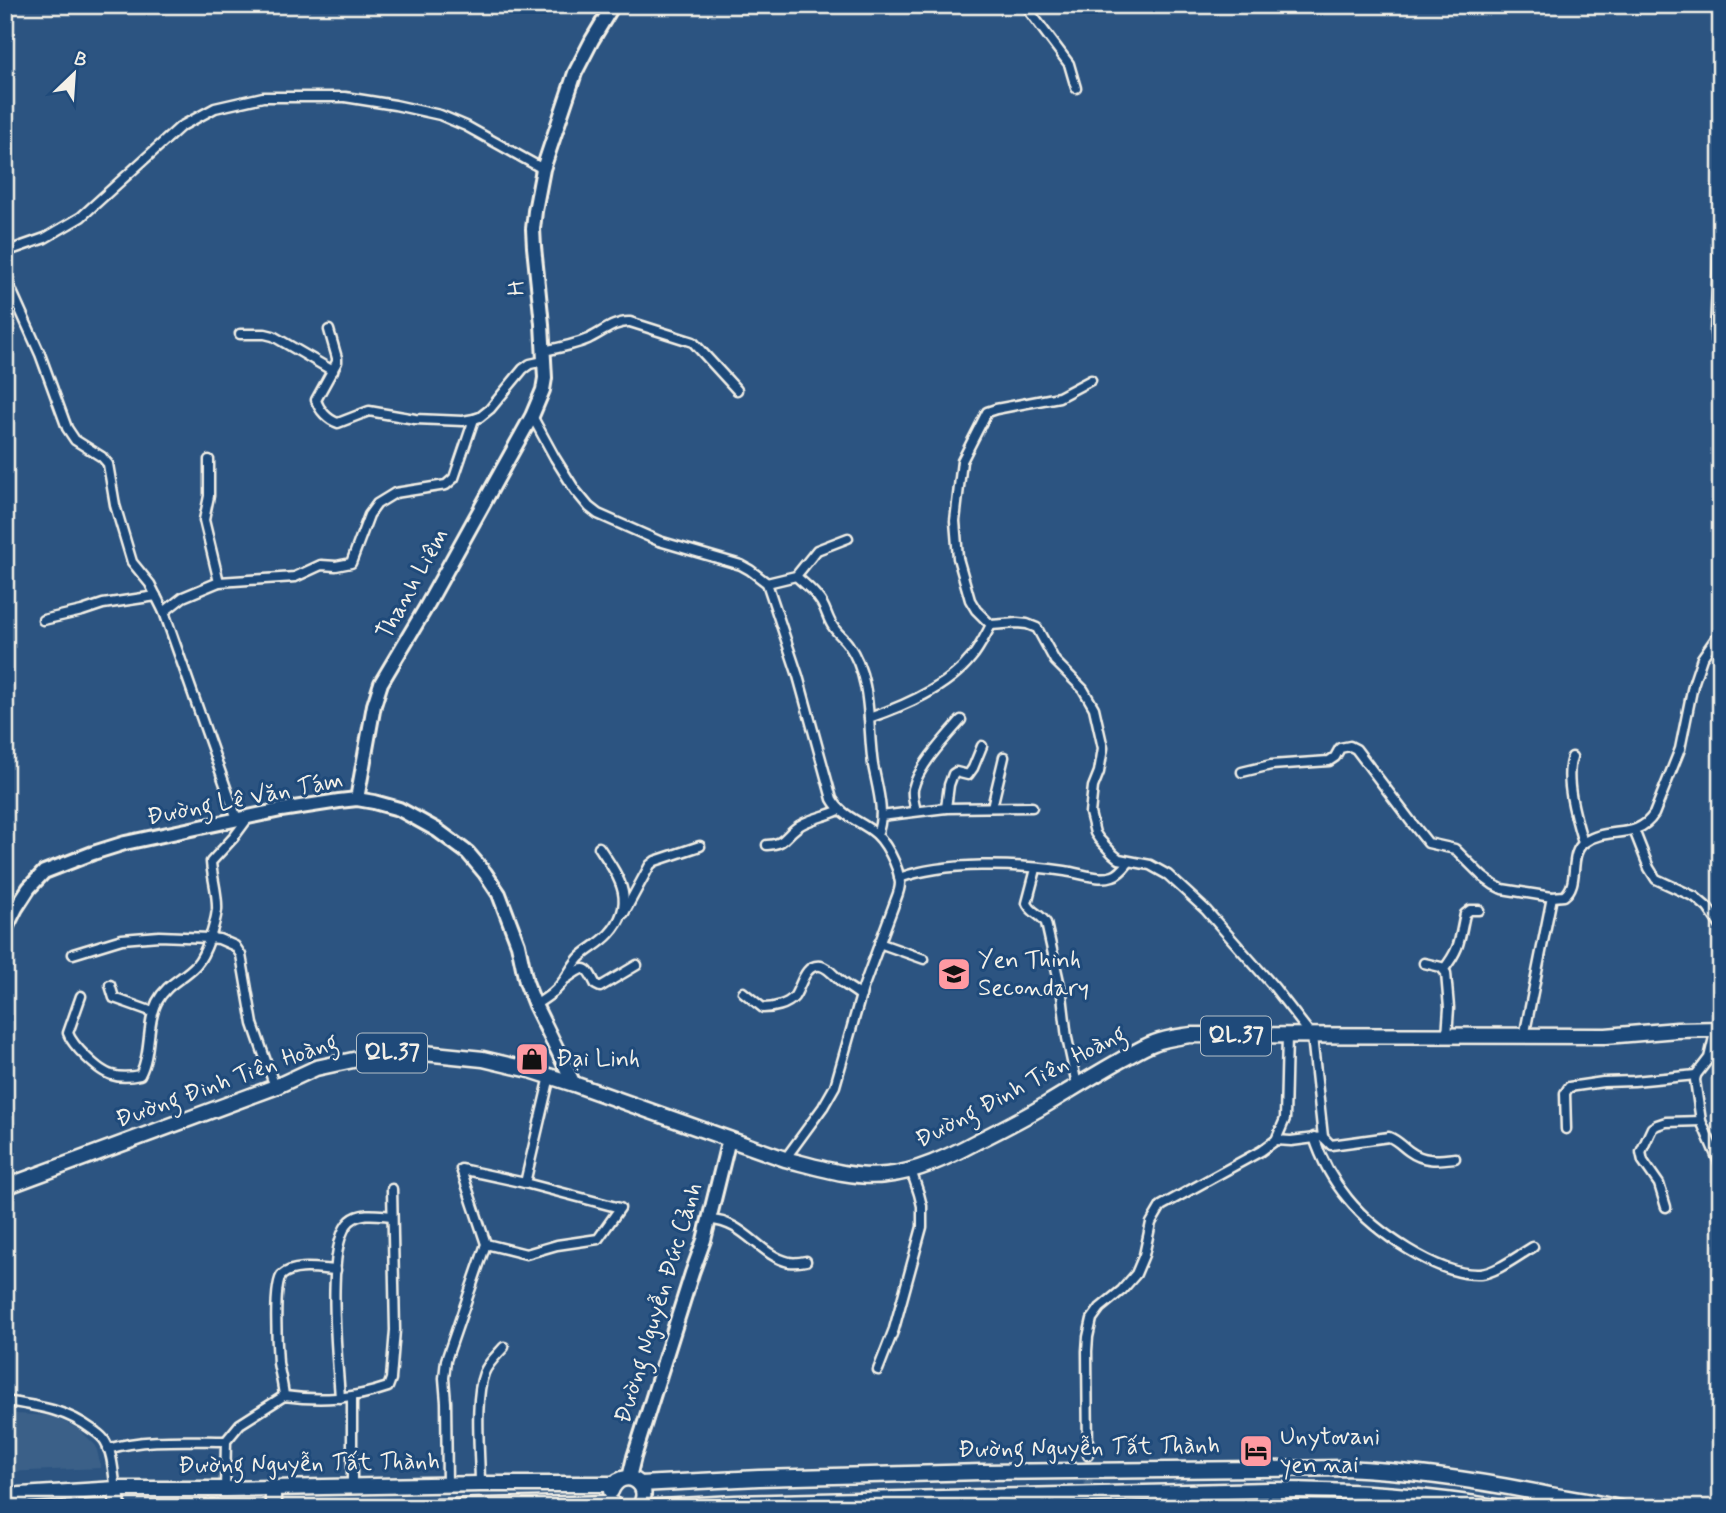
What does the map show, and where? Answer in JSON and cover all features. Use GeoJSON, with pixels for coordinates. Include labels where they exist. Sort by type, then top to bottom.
{"type":"FeatureCollection","features":[{"type":"Feature","properties":{"kind":"main road","name":"Đường Đinh Tiên Hoàng"},"geometry":{"type":"LineString","coordinates":[[5,1187],[275,1087],[316,1068],[399,1052],[484,1059],[550,1076],[785,1159],[861,1175],[885,1175],[911,1170],[962,1150],[1156,1042],[1191,1035],[1606,1037],[1719,1029]]}},
{"type":"Feature","properties":{"kind":"main road"},"geometry":{"type":"LineString","coordinates":[[1269,1490],[1270,1468]]}},
{"type":"Feature","properties":{"kind":"main road","name":"Đường Nguyễn Tất Thành"},"geometry":{"type":"LineString","coordinates":[[5,1496],[116,1489],[480,1483],[614,1484],[620,1479],[635,1481],[982,1472],[1343,1468],[1416,1473],[1503,1485],[1619,1508]]}},
{"type":"Feature","properties":{"kind":"main road"},"geometry":{"type":"LineString","coordinates":[[982,1472],[984,1497]]}},
{"type":"Feature","properties":{"kind":"main road"},"geometry":{"type":"LineString","coordinates":[[635,1481],[643,1490],[644,1497],[640,1508]]}},
{"type":"Feature","properties":{"kind":"main road"},"geometry":{"type":"LineString","coordinates":[[614,1484],[611,1490],[615,1505]]}},
{"type":"Feature","properties":{"kind":"main road"},"geometry":{"type":"LineString","coordinates":[[273,1488],[274,1508]]}},
{"type":"Feature","properties":{"kind":"main road"},"geometry":{"type":"LineString","coordinates":[[116,1489],[118,1508]]}},
{"type":"Feature","properties":{"kind":"main road","name":"Đường Nguyễn Tất Thành"},"geometry":{"type":"LineString","coordinates":[[640,1508],[1323,1490],[1407,1495],[1503,1508]]}},
{"type":"Feature","properties":{"kind":"main road","name":"Đường Nguyễn Tất Thành"},"geometry":{"type":"LineString","coordinates":[[405,1508],[615,1505]]}},
{"type":"Feature","properties":{"kind":"street","name":"H"},"geometry":{"type":"LineString","coordinates":[[539,402],[545,378],[533,229],[543,169],[575,73],[613,5]]}},
{"type":"Feature","properties":{"kind":"street"},"geometry":{"type":"LineString","coordinates":[[1029,5],[1030,12],[1069,64],[1076,88]]}},
{"type":"Feature","properties":{"kind":"street"},"geometry":{"type":"LineString","coordinates":[[5,252],[45,238],[81,217],[180,127],[215,108],[263,97],[345,97],[395,104],[467,126],[543,169]]}},
{"type":"Feature","properties":{"kind":"street"},"geometry":{"type":"LineString","coordinates":[[1721,194],[1715,331],[1716,341],[1721,345]]}},
{"type":"Feature","properties":{"kind":"street"},"geometry":{"type":"LineString","coordinates":[[5,276],[40,354],[67,428],[75,440],[102,457],[108,464],[115,505],[132,562],[150,584],[164,612],[243,817],[234,837],[211,862],[217,907],[209,938],[195,967],[171,984],[157,1003],[153,1012],[145,1063],[140,1075],[113,1076],[74,1045],[69,1036],[81,996]]}},
{"type":"Feature","properties":{"kind":"street"},"geometry":{"type":"LineString","coordinates":[[329,330],[337,358],[333,371],[316,400],[320,408],[338,423],[369,411],[415,419],[463,421],[480,417],[530,364],[621,322],[630,322],[692,342],[737,390]]}},
{"type":"Feature","properties":{"kind":"street"},"geometry":{"type":"LineString","coordinates":[[240,334],[269,334],[333,371]]}},
{"type":"Feature","properties":{"kind":"street"},"geometry":{"type":"LineString","coordinates":[[1091,380],[1047,401],[996,408],[987,412],[962,461],[955,521],[958,558],[970,600],[991,625],[1017,623],[1037,628],[1055,661],[1087,695],[1097,716],[1103,748],[1090,813],[1095,834],[1119,859],[1145,863],[1160,869],[1206,910],[1312,1036],[1320,1155],[1347,1198],[1366,1218],[1408,1249],[1441,1266],[1480,1274],[1489,1272],[1533,1247]]}},
{"type":"Feature","properties":{"kind":"street","name":"Thanh Liêm"},"geometry":{"type":"LineString","coordinates":[[357,799],[374,705],[381,683],[539,402]]}},
{"type":"Feature","properties":{"kind":"street"},"geometry":{"type":"LineString","coordinates":[[532,416],[555,458],[589,508],[659,541],[741,565],[768,583],[798,676],[832,800],[839,810],[877,834],[886,846],[899,878],[896,900],[861,996],[835,1086],[785,1159]]}},
{"type":"Feature","properties":{"kind":"street"},"geometry":{"type":"LineString","coordinates":[[164,612],[183,597],[219,582],[295,577],[321,565],[351,563],[369,515],[377,504],[395,493],[446,485],[454,478],[474,419]]}},
{"type":"Feature","properties":{"kind":"street"},"geometry":{"type":"LineString","coordinates":[[209,460],[209,496],[204,520],[219,582]]}},
{"type":"Feature","properties":{"kind":"street"},"geometry":{"type":"LineString","coordinates":[[768,583],[796,576],[814,552],[848,538]]}},
{"type":"Feature","properties":{"kind":"street"},"geometry":{"type":"LineString","coordinates":[[796,576],[820,599],[832,625],[852,650],[867,695],[871,753],[881,816],[877,834]]}},
{"type":"Feature","properties":{"kind":"street"},"geometry":{"type":"LineString","coordinates":[[43,620],[103,604],[156,596]]}},
{"type":"Feature","properties":{"kind":"street"},"geometry":{"type":"LineString","coordinates":[[869,718],[922,697],[955,673],[973,657],[991,625]]}},
{"type":"Feature","properties":{"kind":"street"},"geometry":{"type":"LineString","coordinates":[[1242,772],[1270,765],[1329,761],[1340,748],[1350,746],[1356,749],[1428,843],[1455,849],[1483,877],[1502,889],[1564,897],[1571,890],[1578,850],[1583,843],[1598,836],[1634,830],[1650,821],[1680,749],[1693,685],[1702,658],[1716,638],[1721,637]]}},
{"type":"Feature","properties":{"kind":"street"},"geometry":{"type":"LineString","coordinates":[[916,811],[913,790],[917,779],[943,740],[961,720]]}},
{"type":"Feature","properties":{"kind":"street"},"geometry":{"type":"LineString","coordinates":[[946,808],[953,774],[956,772],[968,775],[982,746]]}},
{"type":"Feature","properties":{"kind":"street"},"geometry":{"type":"LineString","coordinates":[[992,807],[1004,757]]}},
{"type":"Feature","properties":{"kind":"street"},"geometry":{"type":"LineString","coordinates":[[1572,757],[1569,773],[1583,843]]}},
{"type":"Feature","properties":{"kind":"street","name":"Đường Lê Văn Tám"},"geometry":{"type":"LineString","coordinates":[[5,930],[29,888],[44,872],[93,853],[125,843],[243,817],[327,802],[357,799],[374,802],[399,809],[438,830],[468,853],[485,873],[499,894],[518,944],[526,982],[574,1084]]}},
{"type":"Feature","properties":{"kind":"street"},"geometry":{"type":"LineString","coordinates":[[881,816],[946,808],[1032,807]]}},
{"type":"Feature","properties":{"kind":"street"},"geometry":{"type":"LineString","coordinates":[[767,845],[783,842],[802,824],[839,810]]}},
{"type":"Feature","properties":{"kind":"street"},"geometry":{"type":"LineString","coordinates":[[1634,830],[1649,868],[1656,878],[1695,897],[1708,908],[1721,927]]}},
{"type":"Feature","properties":{"kind":"street"},"geometry":{"type":"LineString","coordinates":[[536,1004],[557,990],[577,961],[610,933],[650,864],[700,846]]}},
{"type":"Feature","properties":{"kind":"street"},"geometry":{"type":"LineString","coordinates":[[598,848],[622,886],[624,903],[620,918]]}},
{"type":"Feature","properties":{"kind":"street"},"geometry":{"type":"LineString","coordinates":[[899,878],[930,870],[988,865],[1112,877],[1129,862]]}},
{"type":"Feature","properties":{"kind":"street"},"geometry":{"type":"LineString","coordinates":[[1035,869],[1027,903],[1046,923],[1062,995],[1067,1038],[1077,1085]]}},
{"type":"Feature","properties":{"kind":"street"},"geometry":{"type":"LineString","coordinates":[[1524,1037],[1552,897]]}},
{"type":"Feature","properties":{"kind":"street"},"geometry":{"type":"LineString","coordinates":[[1444,970],[1461,941],[1465,914],[1469,909],[1479,910]]}},
{"type":"Feature","properties":{"kind":"street"},"geometry":{"type":"LineString","coordinates":[[73,954],[136,937],[209,938],[226,941],[235,946],[240,952],[253,1024],[275,1087]]}},
{"type":"Feature","properties":{"kind":"street"},"geometry":{"type":"LineString","coordinates":[[879,943],[924,959]]}},
{"type":"Feature","properties":{"kind":"street"},"geometry":{"type":"LineString","coordinates":[[1424,963],[1441,967],[1446,973],[1449,1008],[1447,1036]]}},
{"type":"Feature","properties":{"kind":"street"},"geometry":{"type":"LineString","coordinates":[[564,980],[582,968],[589,971],[596,985],[600,987],[637,965]]}},
{"type":"Feature","properties":{"kind":"street"},"geometry":{"type":"LineString","coordinates":[[743,992],[763,1008],[776,1007],[794,997],[807,973],[820,966],[861,996]]}},
{"type":"Feature","properties":{"kind":"street"},"geometry":{"type":"LineString","coordinates":[[110,985],[114,998],[153,1012]]}},
{"type":"Feature","properties":{"kind":"street"},"geometry":{"type":"LineString","coordinates":[[1719,1029],[1709,1058],[1696,1075],[1700,1121],[1721,1167]]}},
{"type":"Feature","properties":{"kind":"street"},"geometry":{"type":"LineString","coordinates":[[1088,1455],[1086,1381],[1091,1323],[1100,1308],[1122,1290],[1136,1273],[1144,1255],[1153,1216],[1161,1206],[1261,1152],[1276,1140],[1285,1119],[1287,1036]]}},
{"type":"Feature","properties":{"kind":"street"},"geometry":{"type":"LineString","coordinates":[[1566,1129],[1565,1093],[1569,1087],[1696,1075]]}},
{"type":"Feature","properties":{"kind":"street"},"geometry":{"type":"LineString","coordinates":[[526,1183],[550,1076]]}},
{"type":"Feature","properties":{"kind":"street"},"geometry":{"type":"LineString","coordinates":[[1667,1207],[1659,1184],[1643,1161],[1641,1152],[1652,1128],[1657,1125],[1666,1122],[1700,1121]]}},
{"type":"Feature","properties":{"kind":"street"},"geometry":{"type":"LineString","coordinates":[[1276,1140],[1319,1137],[1331,1145],[1389,1138],[1396,1140],[1410,1153],[1428,1160],[1455,1158]]}},
{"type":"Feature","properties":{"kind":"street","name":"Đường Nguyễn Đức Cảnh"},"geometry":{"type":"LineString","coordinates":[[635,1481],[634,1457],[710,1220],[729,1139]]}},
{"type":"Feature","properties":{"kind":"street"},"geometry":{"type":"LineString","coordinates":[[447,1484],[444,1378],[446,1360],[486,1244],[461,1169],[620,1208],[598,1239],[557,1245],[526,1254],[486,1244]]}},
{"type":"Feature","properties":{"kind":"street"},"geometry":{"type":"LineString","coordinates":[[878,1370],[894,1329],[922,1227],[922,1206],[911,1170]]}},
{"type":"Feature","properties":{"kind":"street"},"geometry":{"type":"LineString","coordinates":[[225,1489],[226,1441],[240,1424],[284,1396],[310,1399],[352,1398],[388,1387],[395,1330],[392,1189]]}},
{"type":"Feature","properties":{"kind":"street"},"geometry":{"type":"LineString","coordinates":[[340,1398],[333,1300],[335,1270],[342,1236],[352,1219],[365,1214],[392,1216]]}},
{"type":"Feature","properties":{"kind":"street"},"geometry":{"type":"LineString","coordinates":[[710,1220],[719,1220],[735,1226],[779,1258],[792,1262],[806,1261]]}},
{"type":"Feature","properties":{"kind":"street"},"geometry":{"type":"LineString","coordinates":[[284,1396],[278,1363],[278,1280],[292,1270],[335,1270]]}},
{"type":"Feature","properties":{"kind":"street"},"geometry":{"type":"LineString","coordinates":[[480,1483],[479,1398],[484,1374],[504,1347]]}},
{"type":"Feature","properties":{"kind":"street"},"geometry":{"type":"LineString","coordinates":[[352,1398],[352,1486]]}},
{"type":"Feature","properties":{"kind":"street"},"geometry":{"type":"LineString","coordinates":[[5,1401],[44,1407],[74,1416],[104,1439],[116,1489]]}},
{"type":"Feature","properties":{"kind":"street"},"geometry":{"type":"LineString","coordinates":[[108,1448],[166,1441],[226,1441]]}},
{"type":"Feature","properties":{"kind":"shaded area"},"geometry":{"type":"Polygon","coordinates":[[[5,1412],[52,1416],[79,1429],[96,1446],[101,1468],[5,1472],[5,1412]]]}},
{"type":"Feature","properties":{"kind":"tunnel"},"geometry":{"type":"LineString","coordinates":[[1088,1455],[1089,1497]]}},
{"type":"Feature","properties":{"kind":"place","name":"Yen Thinh Secondary"},"geometry":{"type":"Point","coordinates":[954,974]}},
{"type":"Feature","properties":{"kind":"place","name":"Đại Linh"},"geometry":{"type":"Point","coordinates":[532,1059]}},
{"type":"Feature","properties":{"kind":"place","name":"Unytovani yen nai"},"geometry":{"type":"Point","coordinates":[1256,1451]}}]}
